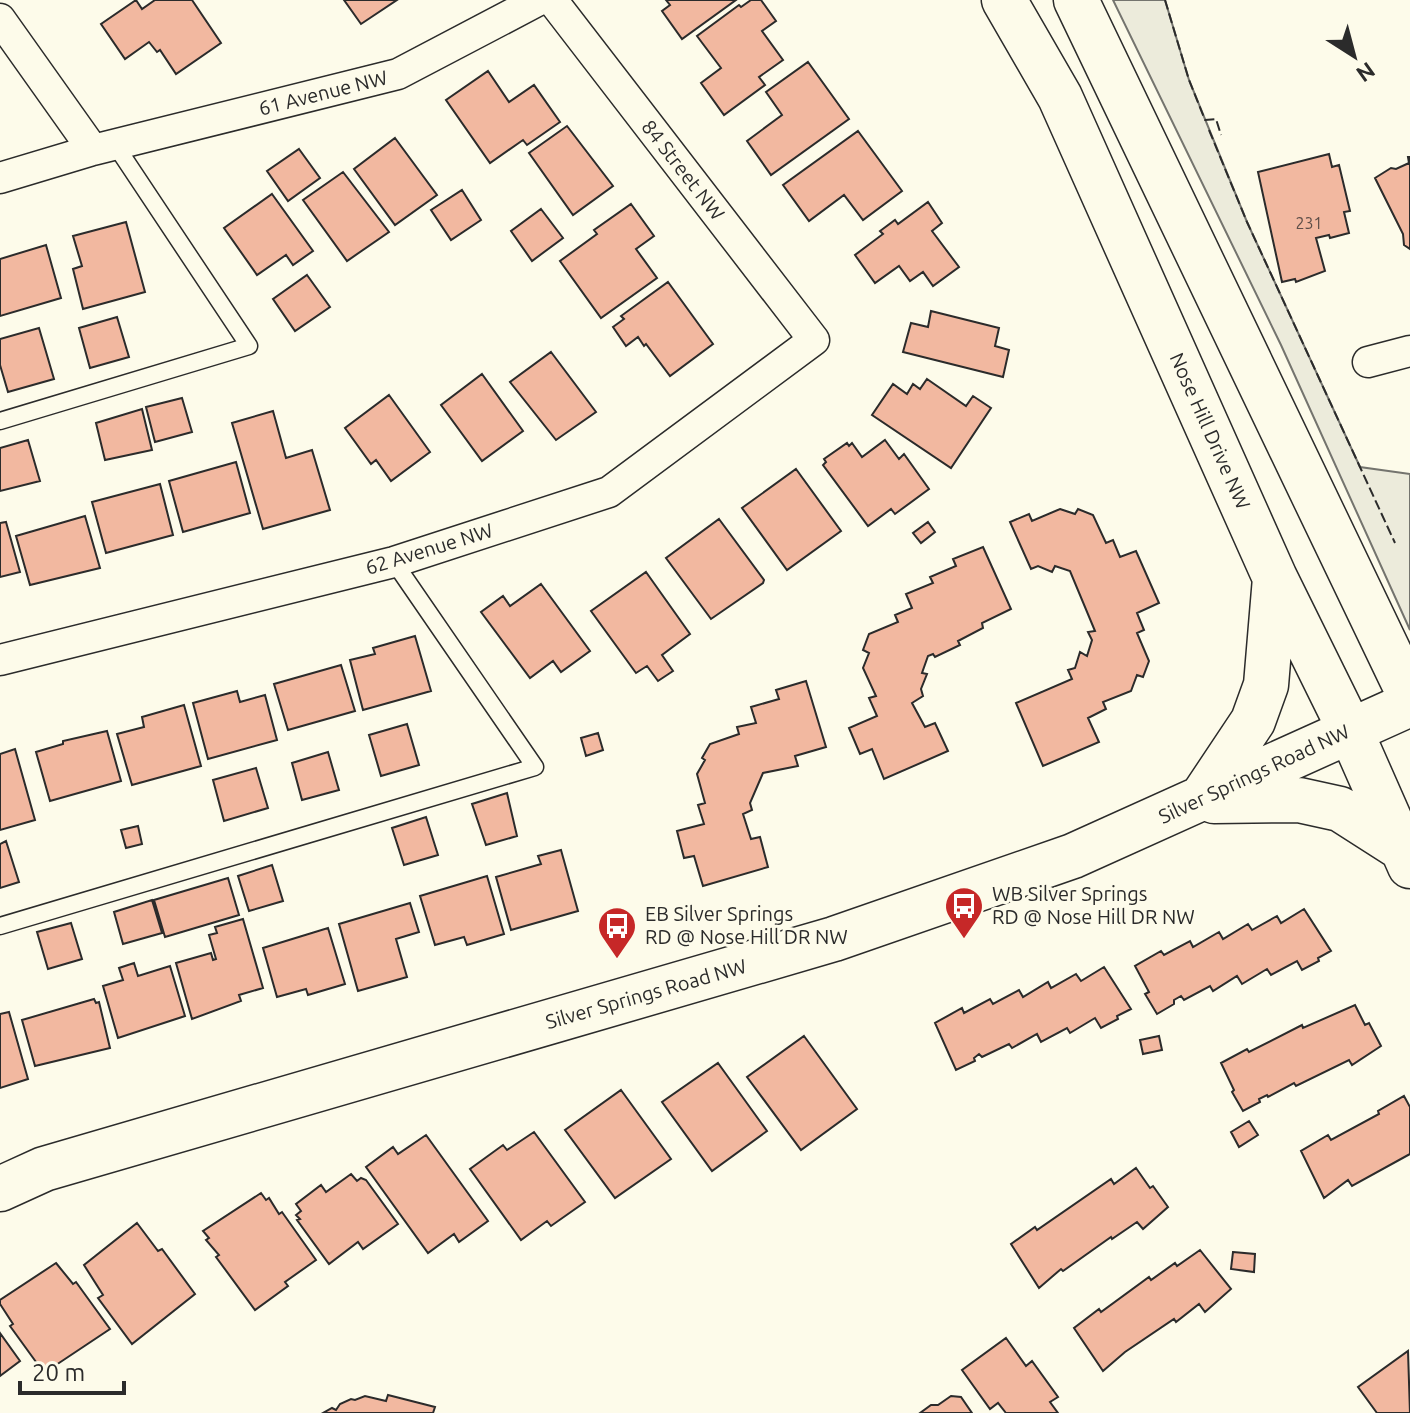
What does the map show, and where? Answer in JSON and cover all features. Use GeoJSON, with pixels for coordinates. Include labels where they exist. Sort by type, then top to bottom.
{"type":"FeatureCollection","features":[{"type":"Feature","properties":{"kind":"main road","name":"Nose Hill Drive NW"},"geometry":{"type":"LineString","coordinates":[[1004,0],[1060,97],[1275,578],[1350,730],[1406,857]]}},
{"type":"Feature","properties":{"kind":"main road"},"geometry":{"type":"LineString","coordinates":[[1076,0],[1410,696]]}},
{"type":"Feature","properties":{"kind":"main road"},"geometry":{"type":"LineString","coordinates":[[1200,801],[1253,721],[1266,685],[1275,578]]}},
{"type":"Feature","properties":{"kind":"main road","name":"Silver Springs Road NW"},"geometry":{"type":"LineString","coordinates":[[0,1189],[44,1169],[834,939],[1073,856],[1410,704]]}},
{"type":"Feature","properties":{"kind":"main road"},"geometry":{"type":"LineString","coordinates":[[1200,801],[1299,800],[1340,809],[1406,857]]}},
{"type":"Feature","properties":{"kind":"street","name":"61 Avenue NW"},"geometry":{"type":"LineString","coordinates":[[0,178],[104,146],[398,74],[539,0]]}},
{"type":"Feature","properties":{"kind":"street","name":"84 Street NW"},"geometry":{"type":"LineString","coordinates":[[552,0],[814,340]]}},
{"type":"Feature","properties":{"kind":"street"},"geometry":{"type":"LineString","coordinates":[[0,19],[104,146]]}},
{"type":"Feature","properties":{"kind":"street","name":"62 Avenue NW"},"geometry":{"type":"LineString","coordinates":[[0,660],[394,562],[609,492],[814,340]]}},
{"type":"Feature","properties":{"kind":"street"},"geometry":{"type":"LineString","coordinates":[[1368,362],[1410,351]]}},
{"type":"Feature","properties":{"kind":"lane"},"geometry":{"type":"LineString","coordinates":[[0,421],[249,346],[104,146]]}},
{"type":"Feature","properties":{"kind":"lane"},"geometry":{"type":"LineString","coordinates":[[0,926],[535,767],[394,562]]}},
{"type":"Feature","properties":{"kind":"shaded area"},"geometry":{"type":"Polygon","coordinates":[[[1113,0],[1165,0],[1189,80],[1247,222],[1360,467],[1410,474],[1410,630],[1281,345],[1113,0]]]}},
{"type":"Feature","properties":{"kind":"building"},"geometry":{"type":"Polygon","coordinates":[[[136,0],[142,9],[155,0],[192,0],[221,43],[176,74],[160,50],[157,52],[149,42],[125,59],[101,24],[136,0]]]}},
{"type":"Feature","properties":{"kind":"building"},"geometry":{"type":"Polygon","coordinates":[[[344,0],[397,0],[361,24],[344,0]]]}},
{"type":"Feature","properties":{"kind":"building"},"geometry":{"type":"Polygon","coordinates":[[[666,0],[736,0],[682,39],[662,11],[670,5],[666,0]]]}},
{"type":"Feature","properties":{"kind":"building"},"geometry":{"type":"Polygon","coordinates":[[[751,0],[761,0],[776,21],[762,31],[783,60],[759,77],[765,85],[724,115],[701,83],[721,68],[697,36],[739,5],[741,7],[751,0]]]}},
{"type":"Feature","properties":{"kind":"building"},"geometry":{"type":"Polygon","coordinates":[[[808,62],[849,119],[771,175],[747,141],[782,115],[766,92],[808,62]]]}},
{"type":"Feature","properties":{"kind":"building"},"geometry":{"type":"Polygon","coordinates":[[[488,71],[509,102],[534,85],[560,122],[527,145],[523,140],[490,163],[446,100],[488,71]]]}},
{"type":"Feature","properties":{"kind":"building"},"geometry":{"type":"Polygon","coordinates":[[[567,126],[613,186],[573,215],[529,153],[567,126]]]}},
{"type":"Feature","properties":{"kind":"building"},"geometry":{"type":"Polygon","coordinates":[[[858,131],[902,191],[863,220],[844,195],[809,221],[783,185],[858,131]]]}},
{"type":"Feature","properties":{"kind":"building"},"geometry":{"type":"Polygon","coordinates":[[[395,138],[437,195],[395,225],[354,169],[395,138]]]}},
{"type":"Feature","properties":{"kind":"building"},"geometry":{"type":"Polygon","coordinates":[[[299,149],[320,178],[288,201],[267,171],[299,149]]]}},
{"type":"Feature","properties":{"kind":"building"},"geometry":{"type":"Polygon","coordinates":[[[1329,154],[1332,167],[1339,165],[1350,211],[1344,212],[1349,233],[1316,238],[1325,271],[1296,282],[1295,279],[1282,282],[1258,172],[1329,154]]]}},
{"type":"Feature","properties":{"kind":"building"},"geometry":{"type":"Polygon","coordinates":[[[1410,157],[1410,249],[1404,245],[1403,234],[1375,178],[1391,168],[1409,163],[1410,157]]]}},
{"type":"Feature","properties":{"kind":"building"},"geometry":{"type":"Polygon","coordinates":[[[343,172],[389,232],[347,261],[303,200],[343,172]]]}},
{"type":"Feature","properties":{"kind":"building"},"geometry":{"type":"Polygon","coordinates":[[[462,190],[481,220],[451,240],[431,210],[462,190]]]}},
{"type":"Feature","properties":{"kind":"building"},"geometry":{"type":"Polygon","coordinates":[[[272,194],[313,251],[293,265],[286,255],[257,275],[224,228],[272,194]]]}},
{"type":"Feature","properties":{"kind":"building"},"geometry":{"type":"Polygon","coordinates":[[[928,202],[942,223],[932,231],[959,267],[933,286],[923,272],[910,281],[899,266],[875,283],[855,255],[883,234],[880,231],[895,220],[898,224],[928,202]]]}},
{"type":"Feature","properties":{"kind":"building"},"geometry":{"type":"Polygon","coordinates":[[[631,204],[654,236],[636,249],[657,278],[601,318],[560,261],[597,234],[594,230],[631,204]]]}},
{"type":"Feature","properties":{"kind":"building"},"geometry":{"type":"Polygon","coordinates":[[[541,209],[563,238],[532,261],[511,231],[541,209]]]}},
{"type":"Feature","properties":{"kind":"building"},"geometry":{"type":"Polygon","coordinates":[[[126,222],[145,292],[83,309],[73,269],[82,266],[73,236],[126,222]]]}},
{"type":"Feature","properties":{"kind":"building"},"geometry":{"type":"Polygon","coordinates":[[[46,245],[61,298],[0,316],[0,259],[46,245]]]}},
{"type":"Feature","properties":{"kind":"building"},"geometry":{"type":"Polygon","coordinates":[[[307,275],[330,307],[295,331],[273,299],[307,275]]]}},
{"type":"Feature","properties":{"kind":"building"},"geometry":{"type":"Polygon","coordinates":[[[668,282],[713,344],[670,376],[638,337],[626,346],[613,327],[624,319],[621,316],[668,282]]]}},
{"type":"Feature","properties":{"kind":"building"},"geometry":{"type":"Polygon","coordinates":[[[931,311],[999,328],[995,346],[1009,350],[1003,377],[903,352],[911,323],[928,327],[931,311]]]}},
{"type":"Feature","properties":{"kind":"building"},"geometry":{"type":"Polygon","coordinates":[[[117,317],[129,357],[90,368],[79,328],[117,317]]]}},
{"type":"Feature","properties":{"kind":"building"},"geometry":{"type":"Polygon","coordinates":[[[39,328],[54,379],[8,392],[0,365],[0,339],[39,328]]]}},
{"type":"Feature","properties":{"kind":"building"},"geometry":{"type":"Polygon","coordinates":[[[551,352],[596,412],[556,440],[510,382],[551,352]]]}},
{"type":"Feature","properties":{"kind":"building"},"geometry":{"type":"Polygon","coordinates":[[[482,374],[523,431],[482,461],[441,405],[482,374]]]}},
{"type":"Feature","properties":{"kind":"building"},"geometry":{"type":"Polygon","coordinates":[[[927,379],[966,406],[973,396],[991,408],[951,468],[872,415],[893,384],[907,394],[913,384],[920,389],[927,379]]]}},
{"type":"Feature","properties":{"kind":"building"},"geometry":{"type":"Polygon","coordinates":[[[389,395],[430,452],[391,481],[376,460],[371,464],[345,428],[389,395]]]}},
{"type":"Feature","properties":{"kind":"building"},"geometry":{"type":"Polygon","coordinates":[[[182,398],[192,432],[155,442],[146,407],[182,398]]]}},
{"type":"Feature","properties":{"kind":"building"},"geometry":{"type":"Polygon","coordinates":[[[142,409],[152,450],[105,460],[96,423],[142,409]]]}},
{"type":"Feature","properties":{"kind":"building"},"geometry":{"type":"Polygon","coordinates":[[[273,411],[286,458],[312,450],[330,510],[263,529],[232,423],[273,411]]]}},
{"type":"Feature","properties":{"kind":"building"},"geometry":{"type":"Polygon","coordinates":[[[28,440],[40,481],[0,491],[0,448],[28,440]]]}},
{"type":"Feature","properties":{"kind":"building"},"geometry":{"type":"Polygon","coordinates":[[[885,440],[899,459],[904,454],[929,489],[895,514],[891,509],[868,526],[823,465],[826,462],[824,459],[847,443],[849,446],[852,443],[862,457],[885,440]]]}},
{"type":"Feature","properties":{"kind":"building"},"geometry":{"type":"Polygon","coordinates":[[[236,462],[250,513],[183,532],[169,481],[236,462]]]}},
{"type":"Feature","properties":{"kind":"building"},"geometry":{"type":"Polygon","coordinates":[[[796,469],[841,531],[787,570],[742,508],[796,469]]]}},
{"type":"Feature","properties":{"kind":"building"},"geometry":{"type":"Polygon","coordinates":[[[160,484],[173,535],[106,553],[92,502],[160,484]]]}},
{"type":"Feature","properties":{"kind":"building"},"geometry":{"type":"Polygon","coordinates":[[[1060,509],[1075,514],[1078,509],[1093,515],[1106,543],[1113,540],[1120,557],[1136,551],[1159,603],[1137,613],[1144,630],[1137,633],[1149,661],[1143,677],[1137,675],[1131,691],[1103,702],[1106,709],[1088,718],[1099,742],[1043,766],[1016,703],[1072,679],[1068,670],[1075,668],[1080,652],[1087,656],[1092,640],[1088,632],[1095,631],[1070,571],[1055,566],[1052,572],[1038,566],[1031,569],[1010,522],[1029,514],[1032,521],[1060,509]]]}},
{"type":"Feature","properties":{"kind":"building"},"geometry":{"type":"Polygon","coordinates":[[[85,516],[100,568],[30,585],[16,536],[85,516]]]}},
{"type":"Feature","properties":{"kind":"building"},"geometry":{"type":"Polygon","coordinates":[[[719,519],[764,580],[711,619],[666,558],[719,519]]]}},
{"type":"Feature","properties":{"kind":"building"},"geometry":{"type":"Polygon","coordinates":[[[6,522],[20,572],[0,577],[0,523],[6,522]]]}},
{"type":"Feature","properties":{"kind":"building"},"geometry":{"type":"Polygon","coordinates":[[[928,522],[935,532],[921,543],[913,533],[928,522]]]}},
{"type":"Feature","properties":{"kind":"building"},"geometry":{"type":"Polygon","coordinates":[[[983,547],[1011,609],[982,623],[983,628],[958,641],[960,645],[935,657],[933,654],[928,656],[922,673],[927,674],[921,689],[923,696],[912,703],[925,727],[935,723],[948,751],[884,779],[872,749],[860,754],[849,728],[877,716],[869,698],[876,696],[863,668],[869,653],[863,650],[869,634],[898,622],[895,615],[912,608],[906,594],[933,583],[930,577],[956,566],[953,559],[983,547]]]}},
{"type":"Feature","properties":{"kind":"building"},"geometry":{"type":"Polygon","coordinates":[[[646,572],[690,634],[662,655],[673,671],[658,681],[647,666],[636,673],[591,611],[646,572]]]}},
{"type":"Feature","properties":{"kind":"building"},"geometry":{"type":"Polygon","coordinates":[[[541,584],[590,651],[561,672],[553,661],[530,678],[481,612],[503,596],[510,606],[541,584]]]}},
{"type":"Feature","properties":{"kind":"building"},"geometry":{"type":"Polygon","coordinates":[[[415,636],[431,691],[363,710],[350,660],[375,654],[373,648],[415,636]]]}},
{"type":"Feature","properties":{"kind":"building"},"geometry":{"type":"Polygon","coordinates":[[[341,665],[355,711],[288,730],[274,684],[341,665]]]}},
{"type":"Feature","properties":{"kind":"building"},"geometry":{"type":"Polygon","coordinates":[[[806,681],[826,747],[795,756],[798,766],[763,773],[750,803],[752,810],[743,814],[751,839],[760,837],[768,867],[703,886],[694,856],[684,858],[677,831],[704,824],[698,805],[705,803],[697,774],[705,760],[702,758],[710,744],[739,734],[737,727],[756,723],[751,707],[779,699],[776,690],[806,681]]]}},
{"type":"Feature","properties":{"kind":"building"},"geometry":{"type":"Polygon","coordinates":[[[237,691],[240,702],[265,695],[277,740],[208,759],[193,703],[237,691]]]}},
{"type":"Feature","properties":{"kind":"building"},"geometry":{"type":"Polygon","coordinates":[[[184,705],[201,766],[132,785],[117,734],[144,727],[142,717],[184,705]]]}},
{"type":"Feature","properties":{"kind":"building"},"geometry":{"type":"Polygon","coordinates":[[[407,724],[419,765],[381,776],[369,735],[407,724]]]}},
{"type":"Feature","properties":{"kind":"building"},"geometry":{"type":"Polygon","coordinates":[[[107,731],[121,781],[50,801],[36,752],[63,744],[63,741],[107,731]]]}},
{"type":"Feature","properties":{"kind":"building"},"geometry":{"type":"Polygon","coordinates":[[[598,733],[603,750],[586,756],[581,738],[598,733]]]}},
{"type":"Feature","properties":{"kind":"building"},"geometry":{"type":"Polygon","coordinates":[[[15,749],[35,820],[0,830],[0,754],[15,749]]]}},
{"type":"Feature","properties":{"kind":"building"},"geometry":{"type":"Polygon","coordinates":[[[328,752],[339,790],[302,800],[292,763],[328,752]]]}},
{"type":"Feature","properties":{"kind":"building"},"geometry":{"type":"Polygon","coordinates":[[[256,768],[268,808],[224,821],[213,780],[256,768]]]}},
{"type":"Feature","properties":{"kind":"building"},"geometry":{"type":"Polygon","coordinates":[[[507,793],[517,836],[486,845],[472,804],[507,793]]]}},
{"type":"Feature","properties":{"kind":"building"},"geometry":{"type":"Polygon","coordinates":[[[426,817],[438,855],[404,865],[392,828],[426,817]]]}},
{"type":"Feature","properties":{"kind":"building"},"geometry":{"type":"Polygon","coordinates":[[[138,826],[142,844],[126,848],[121,830],[138,826]]]}},
{"type":"Feature","properties":{"kind":"building"},"geometry":{"type":"Polygon","coordinates":[[[6,841],[19,882],[0,888],[0,844],[6,841]]]}},
{"type":"Feature","properties":{"kind":"building"},"geometry":{"type":"Polygon","coordinates":[[[561,850],[578,911],[511,930],[496,877],[541,864],[538,856],[561,850]]]}},
{"type":"Feature","properties":{"kind":"building"},"geometry":{"type":"Polygon","coordinates":[[[272,865],[283,901],[249,911],[238,876],[272,865]]]}},
{"type":"Feature","properties":{"kind":"building"},"geometry":{"type":"Polygon","coordinates":[[[487,876],[504,934],[467,945],[464,937],[435,945],[420,896],[487,876]]]}},
{"type":"Feature","properties":{"kind":"building"},"geometry":{"type":"Polygon","coordinates":[[[228,878],[239,915],[165,937],[154,900],[228,878]]]}},
{"type":"Feature","properties":{"kind":"building"},"geometry":{"type":"Polygon","coordinates":[[[152,900],[162,933],[123,944],[114,912],[152,900]]]}},
{"type":"Feature","properties":{"kind":"building"},"geometry":{"type":"Polygon","coordinates":[[[410,903],[419,932],[396,939],[407,977],[358,991],[339,924],[410,903]]]}},
{"type":"Feature","properties":{"kind":"building"},"geometry":{"type":"Polygon","coordinates":[[[1304,909],[1331,951],[1318,958],[1319,961],[1302,970],[1297,961],[1271,975],[1267,969],[1242,984],[1237,976],[1213,991],[1210,986],[1184,1000],[1181,996],[1157,1014],[1145,994],[1149,992],[1135,966],[1161,951],[1164,955],[1190,941],[1193,947],[1219,932],[1223,939],[1248,924],[1252,930],[1277,916],[1281,923],[1304,909]]]}},
{"type":"Feature","properties":{"kind":"building"},"geometry":{"type":"Polygon","coordinates":[[[243,919],[263,988],[239,995],[241,1001],[192,1019],[176,963],[211,953],[213,960],[216,959],[209,935],[217,933],[215,927],[243,919]]]}},
{"type":"Feature","properties":{"kind":"building"},"geometry":{"type":"Polygon","coordinates":[[[71,923],[82,959],[48,969],[37,932],[71,923]]]}},
{"type":"Feature","properties":{"kind":"building"},"geometry":{"type":"Polygon","coordinates":[[[328,928],[345,984],[308,995],[306,989],[277,997],[263,948],[328,928]]]}},
{"type":"Feature","properties":{"kind":"building"},"geometry":{"type":"Polygon","coordinates":[[[134,963],[138,976],[170,966],[185,1016],[118,1038],[103,986],[123,980],[119,968],[134,963]]]}},
{"type":"Feature","properties":{"kind":"building"},"geometry":{"type":"Polygon","coordinates":[[[1104,967],[1131,1009],[1117,1016],[1118,1019],[1101,1028],[1095,1018],[1070,1033],[1067,1028],[1041,1042],[1037,1034],[1012,1048],[1009,1044],[982,1057],[979,1054],[975,1061],[956,1070],[935,1023],[962,1008],[964,1013],[990,999],[993,1004],[1019,990],[1023,997],[1048,982],[1051,988],[1076,974],[1081,981],[1104,967]]]}},
{"type":"Feature","properties":{"kind":"building"},"geometry":{"type":"Polygon","coordinates":[[[94,999],[96,1003],[99,1002],[110,1048],[35,1066],[22,1020],[94,999]]]}},
{"type":"Feature","properties":{"kind":"building"},"geometry":{"type":"Polygon","coordinates":[[[1355,1005],[1381,1046],[1352,1065],[1349,1060],[1296,1086],[1294,1083],[1259,1099],[1260,1102],[1243,1111],[1221,1063],[1302,1025],[1303,1028],[1355,1005]]]}},
{"type":"Feature","properties":{"kind":"building"},"geometry":{"type":"Polygon","coordinates":[[[9,1012],[28,1079],[0,1088],[0,1014],[9,1012]]]}},
{"type":"Feature","properties":{"kind":"building"},"geometry":{"type":"Polygon","coordinates":[[[804,1036],[857,1109],[801,1150],[747,1077],[804,1036]]]}},
{"type":"Feature","properties":{"kind":"building"},"geometry":{"type":"Polygon","coordinates":[[[1159,1036],[1162,1050],[1143,1054],[1140,1040],[1159,1036]]]}},
{"type":"Feature","properties":{"kind":"building"},"geometry":{"type":"Polygon","coordinates":[[[718,1063],[767,1131],[712,1171],[662,1102],[718,1063]]]}},
{"type":"Feature","properties":{"kind":"building"},"geometry":{"type":"Polygon","coordinates":[[[621,1090],[671,1159],[615,1198],[565,1130],[621,1090]]]}},
{"type":"Feature","properties":{"kind":"building"},"geometry":{"type":"Polygon","coordinates":[[[1404,1096],[1410,1107],[1410,1154],[1352,1186],[1348,1180],[1324,1198],[1301,1151],[1328,1135],[1331,1140],[1379,1114],[1378,1111],[1404,1096]]]}},
{"type":"Feature","properties":{"kind":"building"},"geometry":{"type":"Polygon","coordinates":[[[1249,1121],[1258,1135],[1239,1147],[1231,1132],[1249,1121]]]}},
{"type":"Feature","properties":{"kind":"building"},"geometry":{"type":"Polygon","coordinates":[[[534,1132],[585,1202],[551,1226],[547,1221],[521,1240],[470,1169],[503,1145],[507,1150],[534,1132]]]}},
{"type":"Feature","properties":{"kind":"building"},"geometry":{"type":"Polygon","coordinates":[[[426,1135],[488,1221],[459,1242],[454,1234],[428,1253],[366,1167],[393,1147],[398,1154],[426,1135]]]}},
{"type":"Feature","properties":{"kind":"building"},"geometry":{"type":"Polygon","coordinates":[[[1136,1168],[1168,1207],[1143,1229],[1137,1222],[1063,1271],[1061,1269],[1039,1288],[1011,1244],[1035,1227],[1037,1230],[1111,1179],[1114,1184],[1136,1168]]]}},
{"type":"Feature","properties":{"kind":"building"},"geometry":{"type":"Polygon","coordinates":[[[351,1174],[357,1181],[361,1178],[366,1180],[398,1224],[363,1249],[358,1242],[329,1264],[297,1220],[300,1219],[296,1215],[301,1211],[296,1204],[321,1185],[326,1192],[351,1174]]]}},
{"type":"Feature","properties":{"kind":"building"},"geometry":{"type":"Polygon","coordinates":[[[261,1193],[266,1200],[269,1198],[279,1214],[282,1212],[316,1260],[285,1282],[288,1286],[255,1310],[216,1257],[219,1255],[206,1240],[209,1238],[203,1231],[261,1193]]]}},
{"type":"Feature","properties":{"kind":"building"},"geometry":{"type":"Polygon","coordinates":[[[137,1223],[158,1251],[162,1249],[195,1294],[132,1344],[98,1298],[103,1295],[84,1265],[137,1223]]]}},
{"type":"Feature","properties":{"kind":"building"},"geometry":{"type":"Polygon","coordinates":[[[1200,1250],[1231,1289],[1205,1312],[1199,1304],[1176,1322],[1174,1319],[1103,1371],[1074,1328],[1149,1277],[1151,1280],[1200,1250]]]}},
{"type":"Feature","properties":{"kind":"building"},"geometry":{"type":"Polygon","coordinates":[[[1233,1252],[1255,1254],[1254,1272],[1231,1269],[1233,1252]]]}},
{"type":"Feature","properties":{"kind":"building"},"geometry":{"type":"Polygon","coordinates":[[[56,1263],[73,1284],[76,1282],[110,1329],[44,1373],[10,1326],[13,1324],[0,1300],[56,1263]]]}},
{"type":"Feature","properties":{"kind":"building"},"geometry":{"type":"Polygon","coordinates":[[[0,1333],[20,1361],[0,1376],[0,1333]]]}},
{"type":"Feature","properties":{"kind":"building"},"geometry":{"type":"Polygon","coordinates":[[[1006,1338],[1026,1366],[1032,1361],[1058,1397],[1050,1402],[1058,1413],[1006,1413],[998,1403],[990,1409],[962,1370],[1006,1338]]]}},
{"type":"Feature","properties":{"kind":"building"},"geometry":{"type":"Polygon","coordinates":[[[1408,1351],[1410,1413],[1377,1413],[1358,1387],[1408,1351]]]}},
{"type":"Feature","properties":{"kind":"building"},"geometry":{"type":"Polygon","coordinates":[[[388,1395],[435,1407],[433,1413],[323,1413],[332,1408],[336,1410],[340,1404],[351,1399],[365,1396],[386,1401],[388,1395]]]}},
{"type":"Feature","properties":{"kind":"building"},"geometry":{"type":"Polygon","coordinates":[[[951,1396],[961,1397],[972,1413],[920,1413],[931,1405],[938,1405],[951,1396]]]}},
{"type":"Feature","properties":{"kind":"fence"},"geometry":{"type":"LineString","coordinates":[[1165,0],[1189,80],[1205,120],[1216,119],[1221,135]]}},
{"type":"Feature","properties":{"kind":"fence"},"geometry":{"type":"LineString","coordinates":[[1209,130],[1247,222],[1395,543]]}},
{"type":"Feature","properties":{"kind":"place","name":"WB Silver Springs RD @ Nose Hill DR NW"},"geometry":{"type":"Point","coordinates":[964,940]}},
{"type":"Feature","properties":{"kind":"place","name":"EB Silver Springs RD @ Nose Hill DR NW"},"geometry":{"type":"Point","coordinates":[617,960]}}]}
